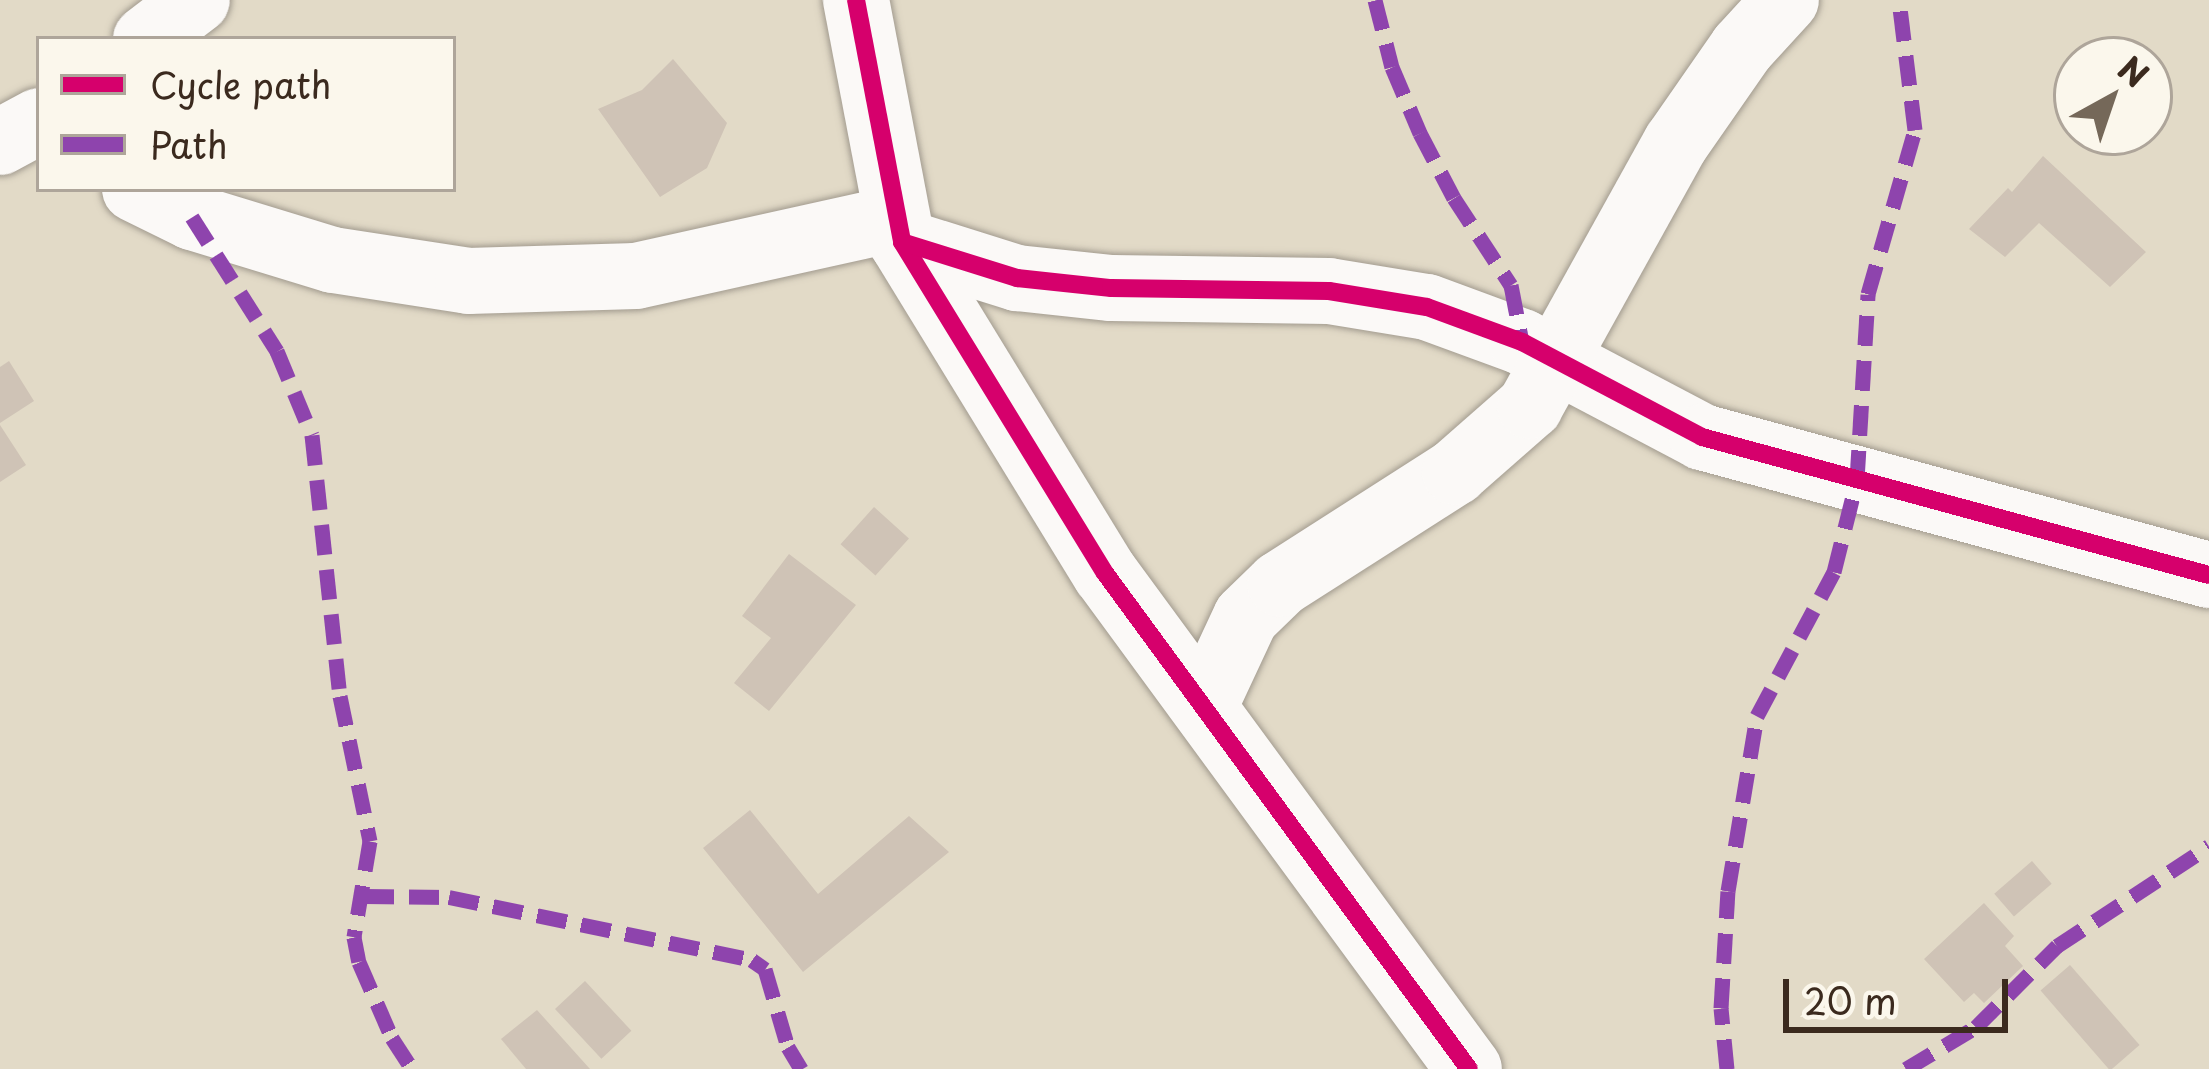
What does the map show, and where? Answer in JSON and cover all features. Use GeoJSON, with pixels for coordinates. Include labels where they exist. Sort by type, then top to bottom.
{"type":"FeatureCollection","features":[{"type":"Feature","properties":{"kind":"street"},"geometry":{"type":"LineString","coordinates":[[150,36],[196,0]]}},
{"type":"Feature","properties":{"kind":"street"},"geometry":{"type":"LineString","coordinates":[[856,0],[900,230],[1041,476],[1469,1069]]}},
{"type":"Feature","properties":{"kind":"street"},"geometry":{"type":"LineString","coordinates":[[1204,707],[1246,617],[1323,552],[1455,472],[1530,406],[1676,143],[1742,47],[1786,0]]}},
{"type":"Feature","properties":{"kind":"street"},"geometry":{"type":"LineString","coordinates":[[142,192],[192,217],[333,260],[468,281],[636,276],[900,230],[1017,278],[1111,288],[1329,290],[1427,307],[1558,362],[1702,437],[2209,575]]}},
{"type":"Feature","properties":{"kind":"building"},"geometry":{"type":"Polygon","coordinates":[[[673,59],[727,123],[707,168],[660,197],[598,109],[642,90],[673,59]]]}},
{"type":"Feature","properties":{"kind":"building"},"geometry":{"type":"Polygon","coordinates":[[[2043,156],[2146,252],[2110,287],[2039,223],[2005,257],[1969,229],[2008,188],[2012,192],[2043,156]]]}},
{"type":"Feature","properties":{"kind":"building"},"geometry":{"type":"Polygon","coordinates":[[[9,361],[34,401],[0,423],[0,367],[9,361]]]}},
{"type":"Feature","properties":{"kind":"building"},"geometry":{"type":"Polygon","coordinates":[[[0,425],[26,465],[0,482],[0,425]]]}},
{"type":"Feature","properties":{"kind":"building"},"geometry":{"type":"Polygon","coordinates":[[[874,507],[909,538],[875,576],[841,544],[874,507]]]}},
{"type":"Feature","properties":{"kind":"building"},"geometry":{"type":"Polygon","coordinates":[[[789,554],[856,605],[769,711],[734,683],[771,638],[742,616],[789,554]]]}},
{"type":"Feature","properties":{"kind":"building"},"geometry":{"type":"Polygon","coordinates":[[[750,810],[818,894],[909,816],[949,852],[803,972],[703,848],[750,810]]]}},
{"type":"Feature","properties":{"kind":"building"},"geometry":{"type":"Polygon","coordinates":[[[2032,861],[2052,884],[2014,916],[1994,894],[2032,861]]]}},
{"type":"Feature","properties":{"kind":"building"},"geometry":{"type":"Polygon","coordinates":[[[1984,903],[2014,936],[2005,946],[2023,966],[1984,1003],[1974,993],[1964,1002],[1924,959],[1984,903]]]}},
{"type":"Feature","properties":{"kind":"building"},"geometry":{"type":"Polygon","coordinates":[[[2070,965],[2140,1045],[2109,1069],[2041,991],[2070,965]]]}},
{"type":"Feature","properties":{"kind":"building"},"geometry":{"type":"Polygon","coordinates":[[[585,981],[631,1031],[601,1059],[555,1009],[585,981]]]}},
{"type":"Feature","properties":{"kind":"building"},"geometry":{"type":"Polygon","coordinates":[[[537,1010],[590,1069],[526,1069],[501,1039],[537,1010]]]}},
{"type":"Feature","properties":{"kind":"marked path"},"geometry":{"type":"LineString","coordinates":[[1375,0],[1392,67],[1420,133],[1454,198],[1511,285],[1522,342]]}},
{"type":"Feature","properties":{"kind":"marked path"},"geometry":{"type":"LineString","coordinates":[[1727,1069],[1721,1008],[1728,891],[1757,716],[1834,572],[1857,480],[1868,294],[1915,130],[1899,0]]}},
{"type":"Feature","properties":{"kind":"marked path"},"geometry":{"type":"LineString","coordinates":[[192,217],[277,351],[312,435],[340,696],[370,841],[354,937],[359,962],[392,1038],[412,1069]]}},
{"type":"Feature","properties":{"kind":"marked path"},"geometry":{"type":"LineString","coordinates":[[1906,1069],[1976,1027],[2057,946],[2209,846]]}},
{"type":"Feature","properties":{"kind":"marked path"},"geometry":{"type":"LineString","coordinates":[[364,896],[449,897],[752,960],[765,969],[788,1047],[801,1069]]}},
{"type":"Feature","properties":{"kind":"cycle path"},"geometry":{"type":"LineString","coordinates":[[856,0],[902,242],[1105,573],[1469,1069]]}},
{"type":"Feature","properties":{"kind":"cycle path"},"geometry":{"type":"LineString","coordinates":[[902,242],[1017,278],[1111,288],[1329,291],[1427,307],[1522,342],[1702,437],[2209,575]]}}]}
